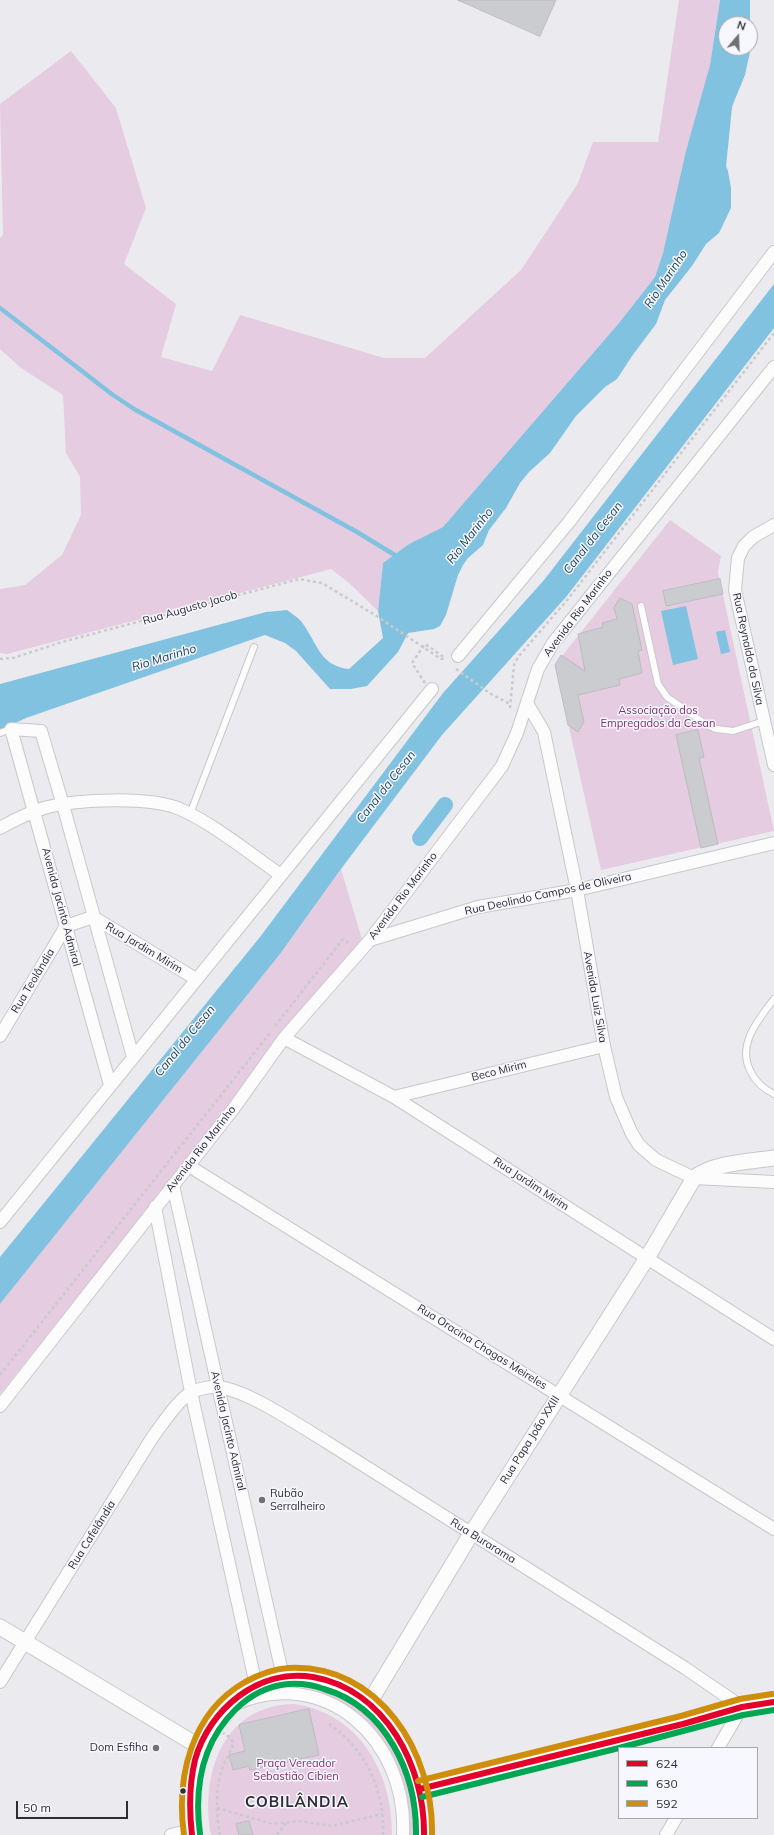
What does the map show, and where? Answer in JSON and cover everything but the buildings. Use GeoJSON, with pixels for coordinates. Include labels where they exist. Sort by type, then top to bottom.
{"type":"FeatureCollection","features":[{"type":"Feature","properties":{"kind":"street"},"geometry":{"type":"LineString","coordinates":[[458,656],[569,522],[774,252]]}},
{"type":"Feature","properties":{"kind":"street","name":"Avenida Rio Marinho"},"geometry":{"type":"LineString","coordinates":[[0,1406],[234,1108],[284,1038],[370,940],[502,766],[512,748],[538,669],[553,643],[774,368]]}},
{"type":"Feature","properties":{"kind":"street","name":"Rua Reynaldo da Silva"},"geometry":{"type":"LineString","coordinates":[[774,525],[753,537],[744,546],[738,558],[735,573],[735,590],[774,765]]}},
{"type":"Feature","properties":{"kind":"street"},"geometry":{"type":"LineString","coordinates":[[0,1222],[281,875],[428,686]]}},
{"type":"Feature","properties":{"kind":"street","name":"Avenida Luiz Silva"},"geometry":{"type":"LineString","coordinates":[[525,707],[544,732],[577,890],[604,1046],[616,1097],[628,1126],[639,1146],[656,1160],[694,1178]]}},
{"type":"Feature","properties":{"kind":"street","name":"Avenida Jacinto Admiral"},"geometry":{"type":"LineString","coordinates":[[110,1085],[34,812],[5,731],[41,731],[133,1056]]}},
{"type":"Feature","properties":{"kind":"street"},"geometry":{"type":"LineString","coordinates":[[0,828],[34,812],[63,805],[145,801],[170,805],[190,814],[281,875]]}},
{"type":"Feature","properties":{"kind":"street","name":"Rua Deolindo Campos de Oliveira"},"geometry":{"type":"LineString","coordinates":[[370,940],[478,907],[577,890],[774,843]]}},
{"type":"Feature","properties":{"kind":"street"},"geometry":{"type":"LineString","coordinates":[[66,926],[93,917]]}},
{"type":"Feature","properties":{"kind":"street","name":"Rua Jardim Mirim"},"geometry":{"type":"LineString","coordinates":[[93,917],[196,979]]}},
{"type":"Feature","properties":{"kind":"street","name":"Rua Teolândia"},"geometry":{"type":"LineString","coordinates":[[0,1036],[66,926]]}},
{"type":"Feature","properties":{"kind":"street","name":"Rua Jardim Mirim"},"geometry":{"type":"LineString","coordinates":[[284,1038],[394,1097],[774,1339]]}},
{"type":"Feature","properties":{"kind":"street","name":"Beco Mirim"},"geometry":{"type":"LineString","coordinates":[[394,1097],[604,1046]]}},
{"type":"Feature","properties":{"kind":"street"},"geometry":{"type":"LineString","coordinates":[[694,1178],[701,1173],[726,1165],[774,1158]]}},
{"type":"Feature","properties":{"kind":"street","name":"Rua Oracina Chagas Meireles"},"geometry":{"type":"LineString","coordinates":[[189,1166],[559,1394],[774,1529]]}},
{"type":"Feature","properties":{"kind":"street"},"geometry":{"type":"LineString","coordinates":[[694,1178],[774,1182]]}},
{"type":"Feature","properties":{"kind":"street","name":"Rua Papa João XXIII"},"geometry":{"type":"LineString","coordinates":[[370,1703],[471,1534],[647,1258],[694,1178]]}},
{"type":"Feature","properties":{"kind":"street","name":"Avenida Jacinto Admiral"},"geometry":{"type":"LineString","coordinates":[[173,1185],[283,1677]]}},
{"type":"Feature","properties":{"kind":"street"},"geometry":{"type":"LineString","coordinates":[[155,1207],[191,1392],[256,1685]]}},
{"type":"Feature","properties":{"kind":"street"},"geometry":{"type":"LineString","coordinates":[[191,1392],[218,1386]]}},
{"type":"Feature","properties":{"kind":"street","name":"Rua Burarama"},"geometry":{"type":"LineString","coordinates":[[218,1386],[265,1405],[685,1668],[742,1707]]}},
{"type":"Feature","properties":{"kind":"street","name":"Rua Cafelândia"},"geometry":{"type":"LineString","coordinates":[[0,1682],[152,1438],[172,1411],[191,1392]]}},
{"type":"Feature","properties":{"kind":"street"},"geometry":{"type":"LineString","coordinates":[[0,1627],[200,1747]]}},
{"type":"Feature","properties":{"kind":"street"},"geometry":{"type":"LineString","coordinates":[[170,1835],[192,1833],[190,1791],[193,1771],[200,1747],[211,1725],[223,1710],[236,1697],[256,1685],[283,1677],[305,1676],[324,1678],[349,1689],[370,1703],[388,1723],[403,1745],[414,1769],[420,1789],[424,1813],[424,1835]]}},
{"type":"Feature","properties":{"kind":"street"},"geometry":{"type":"LineString","coordinates":[[223,1710],[258,1696],[289,1692],[321,1698],[345,1711],[372,1736],[388,1762],[401,1799],[403,1835]]}},
{"type":"Feature","properties":{"kind":"street"},"geometry":{"type":"LineString","coordinates":[[420,1789],[630,1737],[742,1707],[750,1707],[774,1702]]}},
{"type":"Feature","properties":{"kind":"street"},"geometry":{"type":"LineString","coordinates":[[719,1747],[742,1707]]}},
{"type":"Feature","properties":{"kind":"street"},"geometry":{"type":"LineString","coordinates":[[666,1835],[675,1819]]}},
{"type":"Feature","properties":{"kind":"lane"},"geometry":{"type":"LineString","coordinates":[[641,606],[658,684],[667,697],[707,725],[716,729],[733,731],[764,721]]}},
{"type":"Feature","properties":{"kind":"lane"},"geometry":{"type":"LineString","coordinates":[[190,814],[254,647]]}},
{"type":"Feature","properties":{"kind":"lane"},"geometry":{"type":"LineString","coordinates":[[774,1000],[749,1037],[746,1053],[752,1076],[763,1088],[774,1094]]}},
{"type":"Feature","properties":{"kind":"path","name":"Rua Augusto Jacob"},"geometry":{"type":"LineString","coordinates":[[0,659],[13,658],[62,642],[299,579],[322,583],[375,615],[421,646],[441,659],[445,658],[425,644],[412,663],[428,686]]}},
{"type":"Feature","properties":{"kind":"path"},"geometry":{"type":"LineString","coordinates":[[452,667],[491,694],[525,707]]}},
{"type":"Feature","properties":{"kind":"path"},"geometry":{"type":"LineString","coordinates":[[0,1375],[343,939],[360,952]]}},
{"type":"Feature","properties":{"kind":"path"},"geometry":{"type":"LineString","coordinates":[[329,1724],[352,1743],[364,1759],[375,1783],[382,1814],[383,1835]]}},
{"type":"Feature","properties":{"kind":"path"},"geometry":{"type":"LineString","coordinates":[[211,1725],[232,1738],[233,1743],[220,1775],[216,1808],[220,1835]]}},
{"type":"Feature","properties":{"kind":"path"},"geometry":{"type":"LineString","coordinates":[[216,1808],[266,1823],[286,1823],[299,1821],[332,1826],[382,1814]]}},
{"type":"Feature","properties":{"kind":"path"},"geometry":{"type":"LineString","coordinates":[[277,1835],[286,1823]]}},
{"type":"Feature","properties":{"kind":"green space"},"geometry":{"type":"Polygon","coordinates":[[[679,0],[720,0],[710,65],[663,253],[655,277],[619,323],[443,527],[409,544],[383,563],[378,611],[349,583],[331,569],[7,654],[0,653],[0,589],[25,585],[62,555],[81,515],[80,477],[66,453],[63,395],[21,368],[0,349],[0,238],[3,235],[0,104],[71,51],[116,108],[146,208],[124,264],[176,304],[161,357],[212,371],[240,315],[384,358],[425,358],[521,270],[578,183],[593,142],[658,142],[679,0]]]}},
{"type":"Feature","properties":{"kind":"green space","name":"Associação dos Empregados da Cesan"},"geometry":{"type":"Polygon","coordinates":[[[670,520],[721,556],[718,572],[774,831],[601,870],[555,665],[670,520]]]}},
{"type":"Feature","properties":{"kind":"green space"},"geometry":{"type":"Polygon","coordinates":[[[341,869],[362,939],[0,1394],[0,1304],[280,954],[341,869]]]}},
{"type":"Feature","properties":{"kind":"green space"},"geometry":{"type":"Polygon","coordinates":[[[301,1683],[327,1688],[350,1700],[370,1716],[386,1736],[398,1759],[407,1784],[412,1810],[414,1835],[410,1835],[409,1809],[404,1784],[395,1761],[383,1740],[368,1721],[349,1706],[326,1694],[301,1687],[301,1683]]]}},
{"type":"Feature","properties":{"kind":"green space","name":"Praça Vereador Sebastião Cibien"},"geometry":{"type":"Polygon","coordinates":[[[294,1704],[317,1710],[337,1720],[354,1733],[368,1750],[379,1769],[386,1790],[391,1812],[392,1835],[211,1835],[208,1812],[209,1789],[214,1767],[222,1747],[234,1730],[250,1716],[270,1707],[294,1704]]]}},
{"type":"Feature","properties":{"kind":"water"},"geometry":{"type":"Polygon","coordinates":[[[720,0],[750,0],[750,16],[718,16],[718,56],[749,56],[745,75],[729,114],[715,130],[716,142],[728,171],[731,188],[731,208],[719,233],[706,244],[692,266],[665,300],[656,324],[617,379],[605,387],[576,416],[550,453],[529,472],[520,483],[506,508],[489,530],[483,545],[468,558],[463,565],[458,575],[446,615],[440,626],[434,629],[408,633],[398,652],[367,686],[351,689],[330,689],[296,651],[285,643],[265,635],[26,718],[0,730],[0,684],[266,612],[287,610],[300,620],[324,657],[339,667],[349,669],[383,638],[378,611],[383,563],[409,544],[443,527],[619,323],[655,277],[663,253],[686,151],[710,65],[720,0]]]}},
{"type":"Feature","properties":{"kind":"water","name":"Canal da Cesan"},"geometry":{"type":"Polygon","coordinates":[[[774,284],[774,328],[566,597],[442,735],[341,869],[280,954],[0,1304],[0,1257],[260,937],[443,693],[544,580],[774,284]]]}},
{"type":"Feature","properties":{"kind":"water"},"geometry":{"type":"Polygon","coordinates":[[[686,606],[698,659],[673,665],[661,611],[686,606]]]}},
{"type":"Feature","properties":{"kind":"water"},"geometry":{"type":"Polygon","coordinates":[[[725,630],[730,652],[721,654],[716,632],[725,630]]]}},
{"type":"Feature","properties":{"kind":"waterway","name":"Rio Marinho"},"geometry":{"type":"LineString","coordinates":[[712,171],[719,102],[729,66],[730,56]]}},
{"type":"Feature","properties":{"kind":"waterway"},"geometry":{"type":"LineString","coordinates":[[0,308],[113,395],[134,409],[357,532],[398,557]]}},
{"type":"Feature","properties":{"kind":"waterway"},"geometry":{"type":"LineString","coordinates":[[420,838],[445,805]]}},
{"type":"Feature","properties":{"kind":"transit line","name":"592"},"geometry":{"type":"LineString","coordinates":[[184,1835],[182,1813],[186,1769],[191,1748],[200,1729],[212,1711],[227,1695],[245,1682],[266,1673],[288,1668],[320,1670],[349,1680],[374,1697],[395,1719],[411,1745],[423,1774],[430,1804],[432,1835]]}},
{"type":"Feature","properties":{"kind":"transit line","name":"624"},"geometry":{"type":"LineString","coordinates":[[192,1835],[190,1797],[193,1769],[202,1741],[212,1724],[224,1709],[239,1696],[256,1686],[274,1679],[293,1676],[313,1677],[339,1685],[361,1698],[380,1715],[396,1735],[409,1759],[417,1783],[423,1809],[424,1835]]}},
{"type":"Feature","properties":{"kind":"transit line","name":"630"},"geometry":{"type":"LineString","coordinates":[[200,1834],[198,1800],[202,1768],[207,1752],[223,1723],[246,1700],[259,1692],[281,1685],[302,1684],[315,1686],[346,1698],[365,1711],[381,1727],[394,1746],[404,1767],[411,1789],[415,1812],[416,1835]]}},
{"type":"Feature","properties":{"kind":"transit line","name":"592"},"geometry":{"type":"LineString","coordinates":[[418,1781],[681,1716],[740,1699],[772,1694]]}},
{"type":"Feature","properties":{"kind":"transit line","name":"624"},"geometry":{"type":"LineString","coordinates":[[420,1789],[683,1724],[742,1707],[774,1702]]}},
{"type":"Feature","properties":{"kind":"transit line","name":"630"},"geometry":{"type":"LineString","coordinates":[[623,1747],[743,1715],[774,1710]]}},
{"type":"Feature","properties":{"kind":"transit line","name":"630"},"geometry":{"type":"LineString","coordinates":[[422,1797],[618,1748]]}},
{"type":"Feature","properties":{"kind":"place","name":"Rubão Serralheiro"},"geometry":{"type":"Point","coordinates":[262,1500]}},
{"type":"Feature","properties":{"kind":"place","name":"Dom Esfiha"},"geometry":{"type":"Point","coordinates":[156,1748]}},
{"type":"Feature","properties":{"kind":"district","name":"COBILÂNDIA"},"geometry":{"type":"Point","coordinates":[297,1802]}}]}
